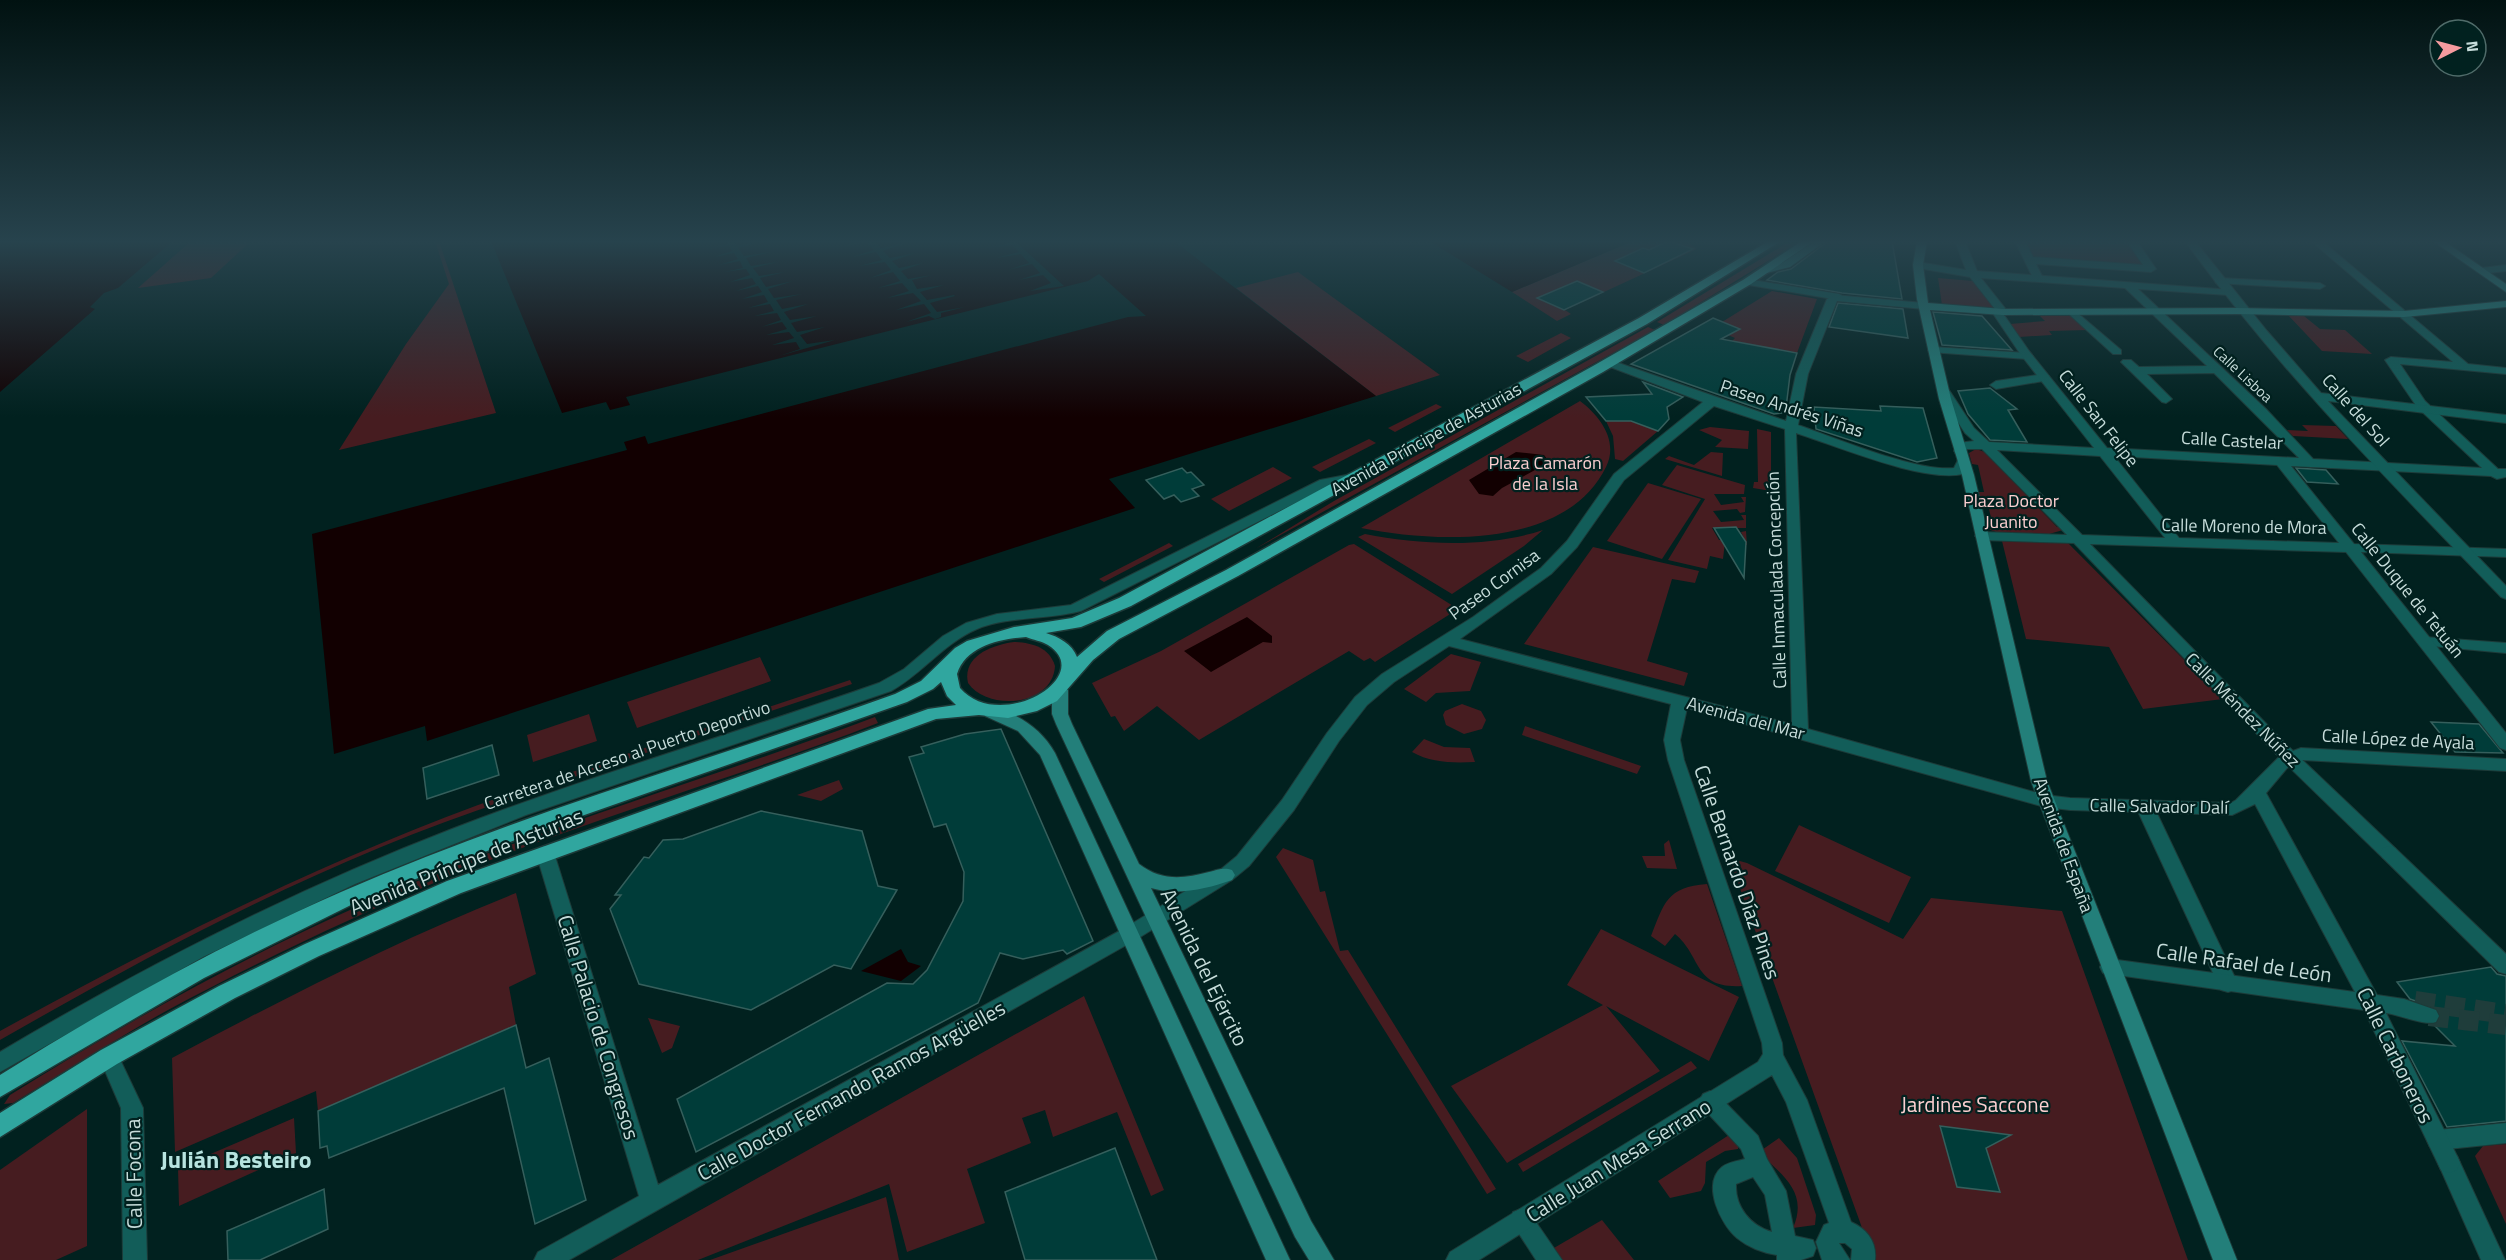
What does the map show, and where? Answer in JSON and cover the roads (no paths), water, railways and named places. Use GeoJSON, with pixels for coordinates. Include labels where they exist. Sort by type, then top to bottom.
{"type":"FeatureCollection","features":[{"type":"Feature","properties":{"kind":"highway","name":"Avenida Príncipe de Asturias"},"geometry":{"type":"LineString","coordinates":[[1014,632],[1051,628],[1092,618],[1210,558],[1678,300]]}},
{"type":"Feature","properties":{"kind":"highway","name":"Avenida Príncipe de Asturias"},"geometry":{"type":"LineString","coordinates":[[1064,684],[1087,656],[1113,635],[1232,573],[1609,363],[1717,300]]}},
{"type":"Feature","properties":{"kind":"highway"},"geometry":{"type":"LineString","coordinates":[[1014,632],[1040,635],[1060,645],[1070,660],[1064,684],[1036,706],[1021,710],[984,710],[962,700],[951,688],[949,678],[956,659],[974,643],[1014,632]]}},
{"type":"Feature","properties":{"kind":"highway","name":"Avenida Príncipe de Asturias"},"geometry":{"type":"LineString","coordinates":[[0,1087],[59,1048],[210,964],[380,885],[486,842],[902,698],[927,685],[956,659]]}},
{"type":"Feature","properties":{"kind":"highway","name":"Avenida Príncipe de Asturias"},"geometry":{"type":"LineString","coordinates":[[0,1126],[109,1057],[227,992],[312,950],[454,887],[934,713],[984,710]]}},
{"type":"Feature","properties":{"kind":"main road","name":"Avenida de España"},"geometry":{"type":"LineString","coordinates":[[1923,300],[1949,415],[1968,474],[2045,801],[2225,1260]]}},
{"type":"Feature","properties":{"kind":"main road"},"geometry":{"type":"LineString","coordinates":[[1924,306],[2000,312],[2244,311],[2404,314],[2506,304]]}},
{"type":"Feature","properties":{"kind":"main road","name":"Avenida del Ejército"},"geometry":{"type":"LineString","coordinates":[[1064,684],[1060,714],[1064,724],[1128,864],[1303,1228],[1322,1260]]}},
{"type":"Feature","properties":{"kind":"main road"},"geometry":{"type":"LineString","coordinates":[[984,710],[1025,726],[1035,734],[1047,753],[1278,1260]]}},
{"type":"Feature","properties":{"kind":"main road"},"geometry":{"type":"LineString","coordinates":[[1128,864],[1150,882],[1163,885],[1183,885],[1226,875]]}},
{"type":"Feature","properties":{"kind":"street","name":"Calle Inmaculada Concepción"},"geometry":{"type":"LineString","coordinates":[[1800,732],[1792,427],[1802,374],[1830,302],[1834,300]]}},
{"type":"Feature","properties":{"kind":"street"},"geometry":{"type":"LineString","coordinates":[[1865,300],[1924,306]]}},
{"type":"Feature","properties":{"kind":"street","name":"Calle San Felipe"},"geometry":{"type":"LineString","coordinates":[[1992,300],[2027,356],[2176,543]]}},
{"type":"Feature","properties":{"kind":"street","name":"Calle Lisboa"},"geometry":{"type":"LineString","coordinates":[[2143,300],[2309,462]]}},
{"type":"Feature","properties":{"kind":"street","name":"Calle del Sol"},"geometry":{"type":"LineString","coordinates":[[2235,300],[2383,466],[2506,594]]}},
{"type":"Feature","properties":{"kind":"street"},"geometry":{"type":"LineString","coordinates":[[2387,300],[2465,367]]}},
{"type":"Feature","properties":{"kind":"street"},"geometry":{"type":"LineString","coordinates":[[2074,313],[2116,352]]}},
{"type":"Feature","properties":{"kind":"street"},"geometry":{"type":"LineString","coordinates":[[1934,350],[2027,356]]}},
{"type":"Feature","properties":{"kind":"street"},"geometry":{"type":"LineString","coordinates":[[2506,371],[2397,359],[2391,361],[2427,410],[2500,473],[2506,483]]}},
{"type":"Feature","properties":{"kind":"street","name":"Paseo Andrés Viñas"},"geometry":{"type":"LineString","coordinates":[[1609,363],[1712,401],[1925,470],[1954,473],[1961,457]]}},
{"type":"Feature","properties":{"kind":"street"},"geometry":{"type":"LineString","coordinates":[[2166,399],[2132,366],[2216,369]]}},
{"type":"Feature","properties":{"kind":"street"},"geometry":{"type":"LineString","coordinates":[[1996,385],[2045,378]]}},
{"type":"Feature","properties":{"kind":"street","name":"Avenida de España"},"geometry":{"type":"LineString","coordinates":[[1945,393],[1963,422],[1982,446]]}},
{"type":"Feature","properties":{"kind":"street"},"geometry":{"type":"LineString","coordinates":[[2320,396],[2506,420]]}},
{"type":"Feature","properties":{"kind":"street","name":"Paseo Cornisa"},"geometry":{"type":"LineString","coordinates":[[1226,875],[1243,861],[1288,806],[1333,736],[1361,701],[1388,678],[1546,571],[1572,544],[1619,477],[1712,401]]}},
{"type":"Feature","properties":{"kind":"street"},"geometry":{"type":"LineString","coordinates":[[1949,415],[1982,446]]}},
{"type":"Feature","properties":{"kind":"street","name":"Calle Castelar"},"geometry":{"type":"LineString","coordinates":[[1961,457],[1964,446],[1982,446],[2500,473]]}},
{"type":"Feature","properties":{"kind":"street","name":"Calle Méndez Núñez"},"geometry":{"type":"LineString","coordinates":[[1982,446],[2078,538],[2128,594],[2289,757],[2506,966]]}},
{"type":"Feature","properties":{"kind":"street","name":"Calle Duque de Tetuán"},"geometry":{"type":"LineString","coordinates":[[2280,460],[2506,744]]}},
{"type":"Feature","properties":{"kind":"street","name":"Carretera de Acceso al Puerto Deportivo"},"geometry":{"type":"LineString","coordinates":[[0,1063],[101,1002],[201,947],[391,861],[486,824],[885,687],[910,674],[945,640],[972,626],[1002,617],[1051,614],[1076,608],[1325,483],[1358,477]]}},
{"type":"Feature","properties":{"kind":"street","name":"Calle Moreno de Mora"},"geometry":{"type":"LineString","coordinates":[[1982,536],[2506,553]]}},
{"type":"Feature","properties":{"kind":"street","name":"Avenida del Mar"},"geometry":{"type":"LineString","coordinates":[[1446,640],[1800,732],[2045,801]]}},
{"type":"Feature","properties":{"kind":"street"},"geometry":{"type":"LineString","coordinates":[[2425,642],[2506,648]]}},
{"type":"Feature","properties":{"kind":"street","name":"Calle Bernardo Díaz Pines"},"geometry":{"type":"LineString","coordinates":[[1680,701],[1672,731],[1673,749],[1772,1043],[1773,1056],[1796,1100],[1843,1231]]}},
{"type":"Feature","properties":{"kind":"street","name":"Calle López de Ayala"},"geometry":{"type":"LineString","coordinates":[[2289,757],[2308,754],[2506,765]]}},
{"type":"Feature","properties":{"kind":"street","name":"Calle Salvador Dalí"},"geometry":{"type":"LineString","coordinates":[[2045,801],[2232,809],[2244,804],[2289,757]]}},
{"type":"Feature","properties":{"kind":"street","name":"Calle Carboneros"},"geometry":{"type":"LineString","coordinates":[[2257,792],[2372,1003],[2493,1260]]}},
{"type":"Feature","properties":{"kind":"street"},"geometry":{"type":"LineString","coordinates":[[2145,807],[2228,984]]}},
{"type":"Feature","properties":{"kind":"street","name":"Calle Palacio de Congresos"},"geometry":{"type":"LineString","coordinates":[[545,853],[652,1201]]}},
{"type":"Feature","properties":{"kind":"street","name":"Calle Doctor Fernando Ramos Argüelles"},"geometry":{"type":"LineString","coordinates":[[546,1260],[1130,934],[1226,875]]}},
{"type":"Feature","properties":{"kind":"street","name":"Calle Rafael de León"},"geometry":{"type":"LineString","coordinates":[[2110,966],[2372,1003],[2410,1004],[2429,1016]]}},
{"type":"Feature","properties":{"kind":"street","name":"Calle Juan Mesa Serrano"},"geometry":{"type":"LineString","coordinates":[[1458,1260],[1765,1068],[1773,1056]]}},
{"type":"Feature","properties":{"kind":"street","name":"Calle Focona"},"geometry":{"type":"LineString","coordinates":[[109,1057],[132,1108],[135,1260]]}},
{"type":"Feature","properties":{"kind":"street"},"geometry":{"type":"LineString","coordinates":[[1710,1101],[1750,1143],[1758,1165],[1775,1191],[1794,1251]]}},
{"type":"Feature","properties":{"kind":"street"},"geometry":{"type":"LineString","coordinates":[[2438,1140],[2506,1133]]}},
{"type":"Feature","properties":{"kind":"street"},"geometry":{"type":"LineString","coordinates":[[1758,1165],[1731,1173],[1725,1180],[1723,1190],[1726,1201],[1736,1220],[1751,1236],[1794,1251]]}},
{"type":"Feature","properties":{"kind":"street"},"geometry":{"type":"LineString","coordinates":[[1521,1220],[1550,1260]]}},
{"type":"Feature","properties":{"kind":"street"},"geometry":{"type":"LineString","coordinates":[[1838,1260],[1831,1253],[1827,1242],[1832,1233],[1843,1231],[1854,1235],[1862,1244],[1863,1260]]}},
{"type":"Feature","properties":{"kind":"tunnel"},"geometry":{"type":"LineString","coordinates":[[2415,1001],[2506,1014]]}},
{"type":"Feature","properties":{"kind":"tunnel"},"geometry":{"type":"LineString","coordinates":[[2429,1016],[2506,1025]]}},
{"type":"Feature","properties":{"kind":"district","name":"Julián Besteiro"},"geometry":{"type":"Point","coordinates":[236,1159]}},
{"type":"Feature","properties":{"kind":"park label","name":"Plaza Camarón de la Isla"},"geometry":{"type":"Point","coordinates":[1545,472]}},
{"type":"Feature","properties":{"kind":"park label","name":"Plaza Doctor Juanito"},"geometry":{"type":"Point","coordinates":[2011,510]}},
{"type":"Feature","properties":{"kind":"park label","name":"Jardines Saccone"},"geometry":{"type":"Point","coordinates":[1975,1104]}}]}
